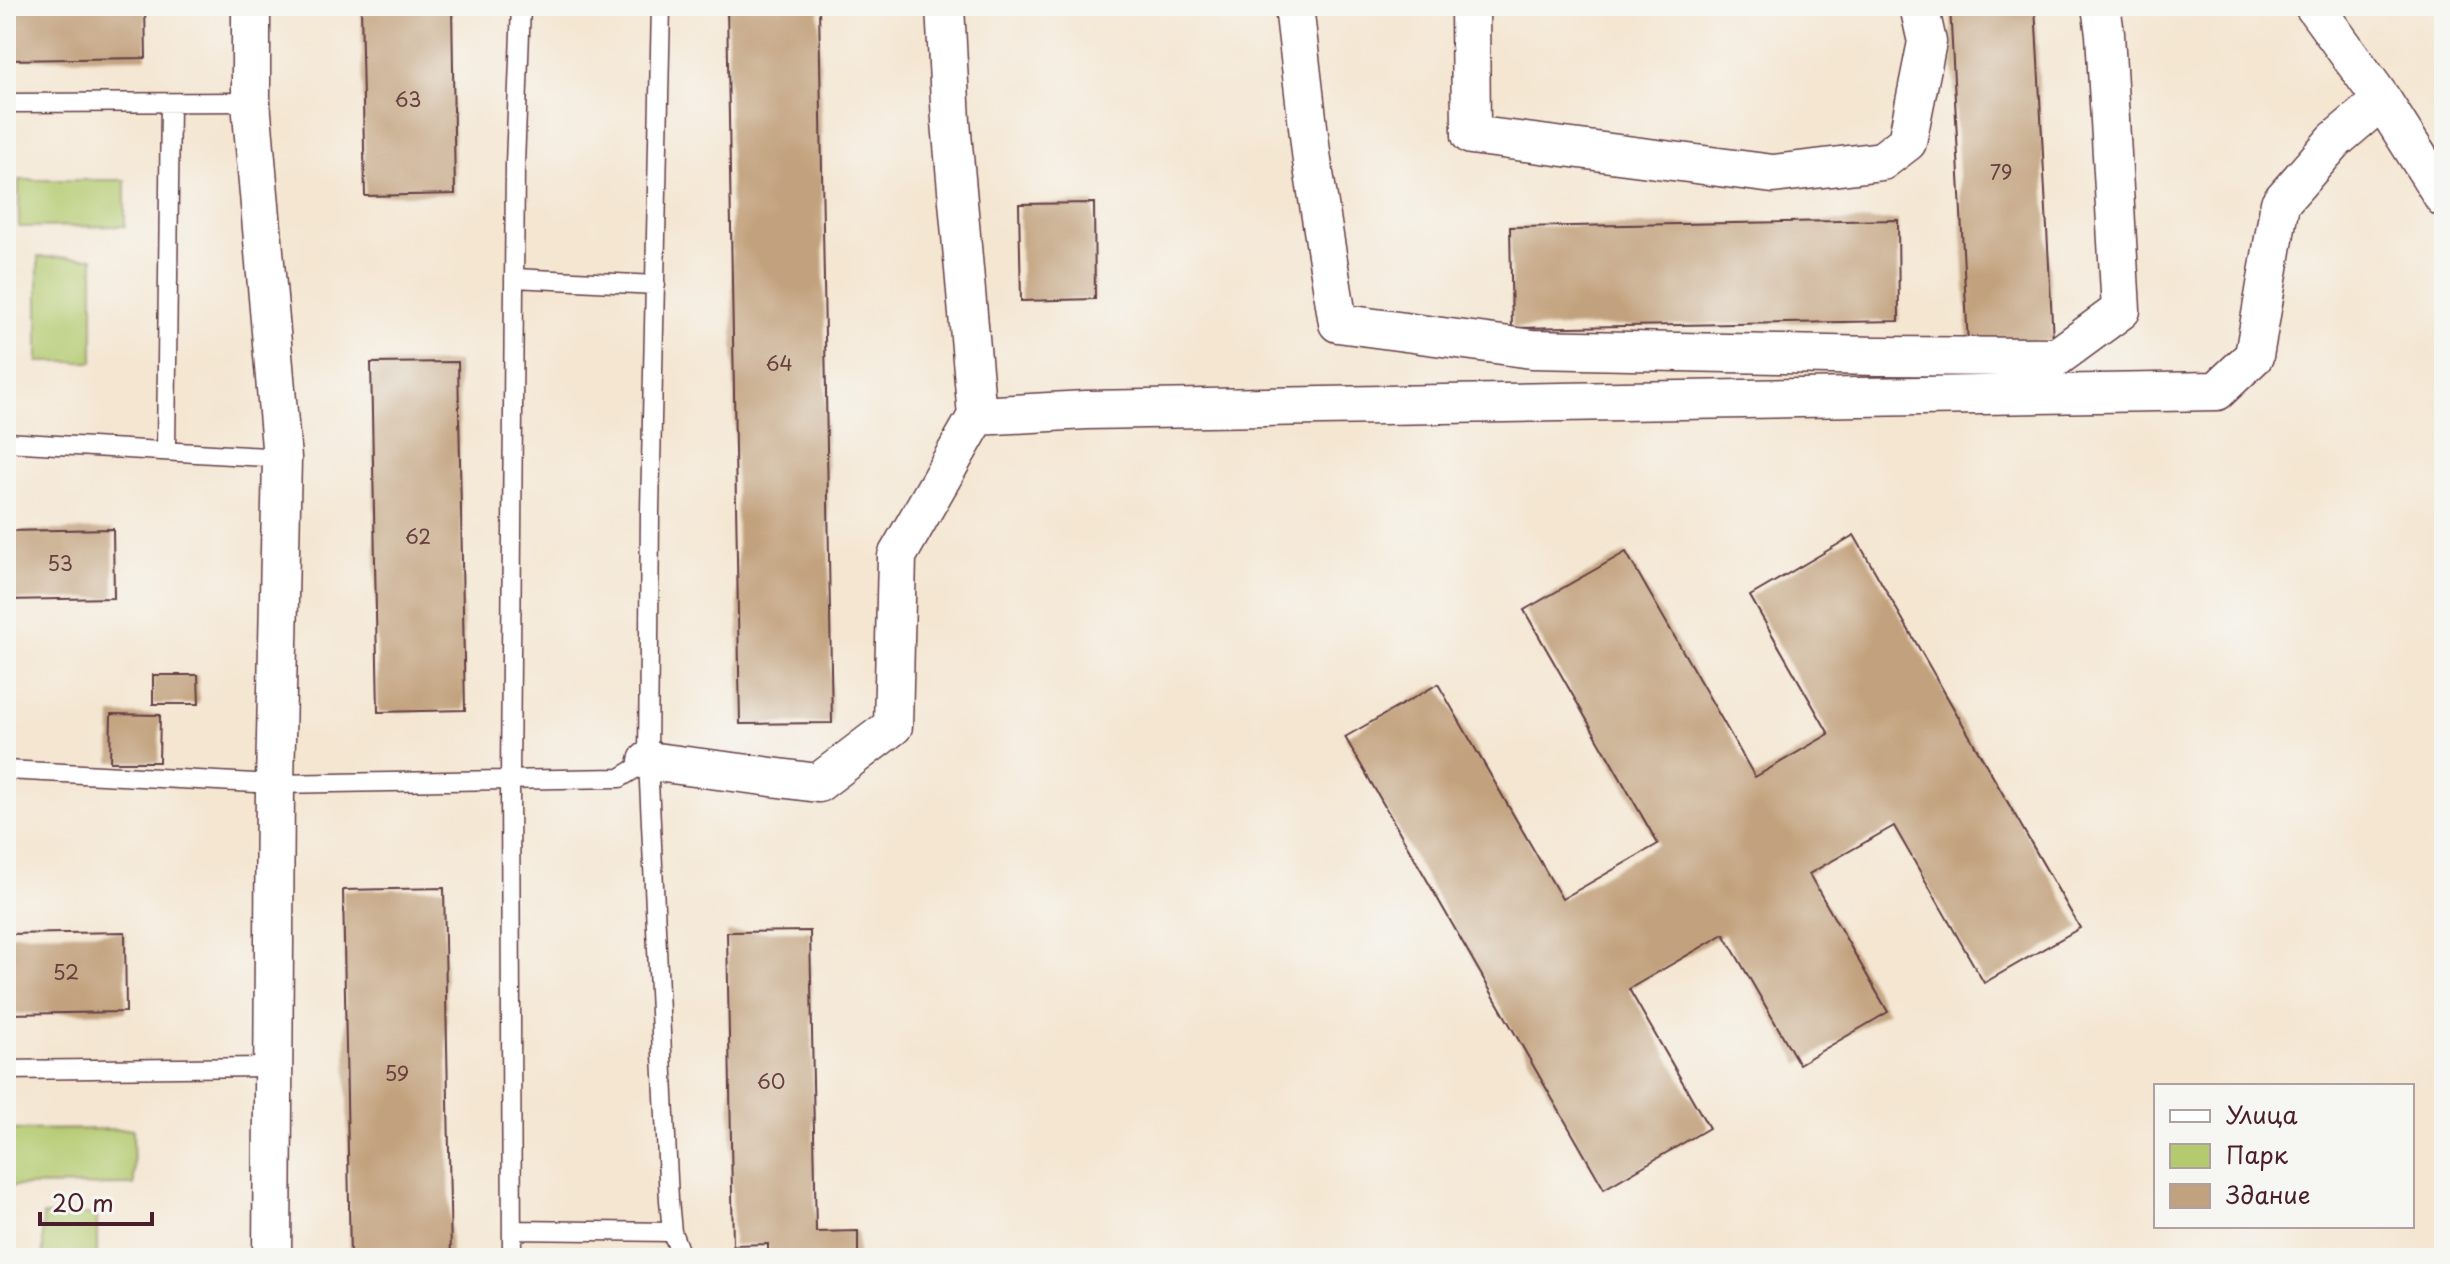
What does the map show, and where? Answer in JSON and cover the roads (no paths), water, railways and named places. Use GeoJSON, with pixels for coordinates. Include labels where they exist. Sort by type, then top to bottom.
{"type":"FeatureCollection","features":[{"type":"Feature","properties":{"kind":"street"},"geometry":{"type":"LineString","coordinates":[[251,6],[251,102],[282,458],[275,784],[272,1258]]}},
{"type":"Feature","properties":{"kind":"street"},"geometry":{"type":"LineString","coordinates":[[648,761],[818,783],[893,726],[897,556],[977,416],[951,122],[945,6]]}},
{"type":"Feature","properties":{"kind":"street"},"geometry":{"type":"LineString","coordinates":[[1294,6],[1312,161],[1338,323],[1532,349],[2042,357],[2057,357],[2121,310],[2101,6]]}},
{"type":"Feature","properties":{"kind":"street"},"geometry":{"type":"LineString","coordinates":[[1470,6],[1471,135],[1773,174],[1882,161],[1907,142],[1927,42],[1919,6]]}},
{"type":"Feature","properties":{"kind":"street"},"geometry":{"type":"LineString","coordinates":[[2314,6],[2382,100],[2444,198]]}},
{"type":"Feature","properties":{"kind":"street"},"geometry":{"type":"LineString","coordinates":[[977,416],[1086,410],[2217,391],[2254,356],[2280,203],[2335,140],[2382,100]]}},
{"type":"Feature","properties":{"kind":"lane"},"geometry":{"type":"LineString","coordinates":[[512,1258],[510,780],[515,164],[521,6]]}},
{"type":"Feature","properties":{"kind":"lane"},"geometry":{"type":"LineString","coordinates":[[661,6],[648,761],[672,1232],[682,1258]]}},
{"type":"Feature","properties":{"kind":"lane"},"geometry":{"type":"LineString","coordinates":[[6,103],[251,102]]}},
{"type":"Feature","properties":{"kind":"lane"},"geometry":{"type":"LineString","coordinates":[[166,450],[170,103]]}},
{"type":"Feature","properties":{"kind":"lane"},"geometry":{"type":"LineString","coordinates":[[514,278],[656,285]]}},
{"type":"Feature","properties":{"kind":"lane"},"geometry":{"type":"LineString","coordinates":[[6,442],[282,458]]}},
{"type":"Feature","properties":{"kind":"lane"},"geometry":{"type":"LineString","coordinates":[[6,770],[275,784],[620,778],[648,761]]}},
{"type":"Feature","properties":{"kind":"lane"},"geometry":{"type":"LineString","coordinates":[[6,1070],[274,1067]]}},
{"type":"Feature","properties":{"kind":"lane"},"geometry":{"type":"LineString","coordinates":[[512,1230],[672,1232]]}}]}
